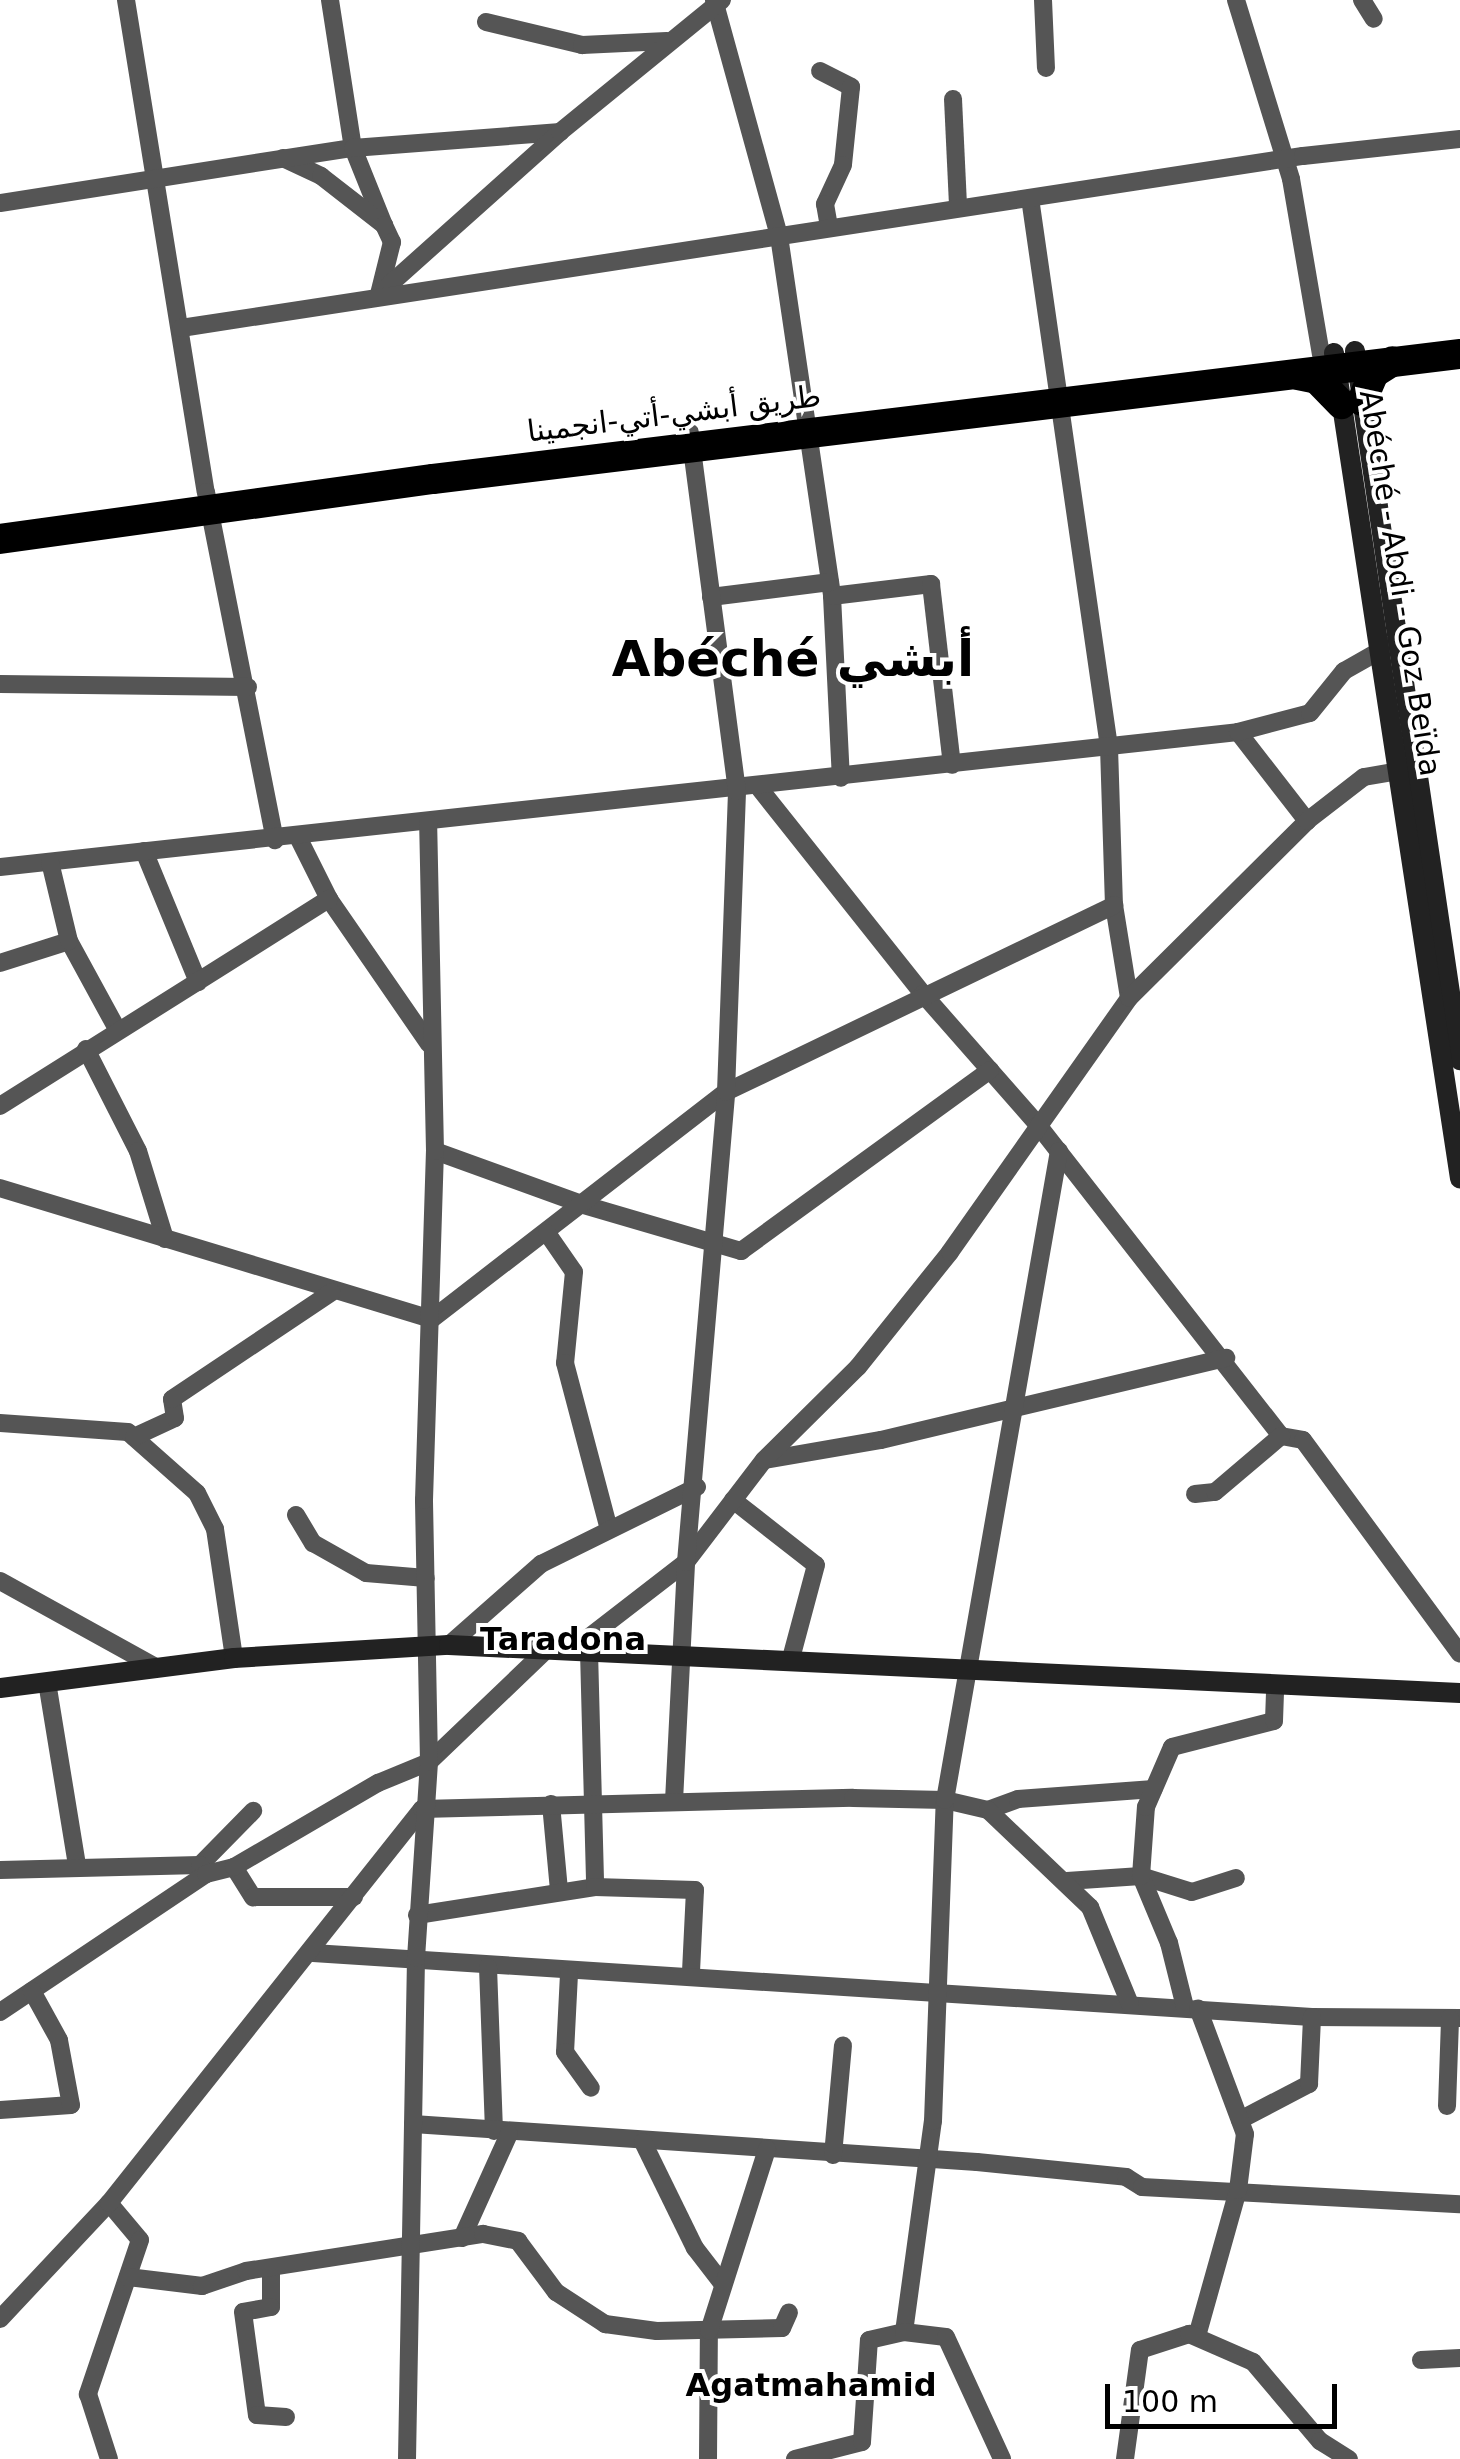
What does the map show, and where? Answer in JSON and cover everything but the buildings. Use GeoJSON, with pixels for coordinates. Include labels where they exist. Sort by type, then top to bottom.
{"type":"FeatureCollection","features":[{"type":"Feature","properties":{"kind":"highway"},"geometry":{"type":"LineString","coordinates":[[0,522],[1060,396],[1341,359],[1460,338]]}},
{"type":"Feature","properties":{"kind":"highway"},"geometry":{"type":"LineString","coordinates":[[1060,396],[1290,374],[1341,359],[1393,362],[1460,354]]}},
{"type":"Feature","properties":{"kind":"highway"},"geometry":{"type":"LineString","coordinates":[[1290,374],[1317,379],[1352,402],[1374,373],[1393,362]]}},
{"type":"Feature","properties":{"kind":"highway"},"geometry":{"type":"LineString","coordinates":[[0,539],[208,500]]}},
{"type":"Feature","properties":{"kind":"street"},"geometry":{"type":"LineString","coordinates":[[126,0],[208,500],[248,686],[275,840]]}},
{"type":"Feature","properties":{"kind":"street"},"geometry":{"type":"LineString","coordinates":[[330,0],[353,148],[392,242],[379,294]]}},
{"type":"Feature","properties":{"kind":"street"},"geometry":{"type":"LineString","coordinates":[[1043,0],[1046,68]]}},
{"type":"Feature","properties":{"kind":"street"},"geometry":{"type":"LineString","coordinates":[[1236,0],[1286,158],[1341,359]]}},
{"type":"Feature","properties":{"kind":"street"},"geometry":{"type":"LineString","coordinates":[[1362,0],[1374,19]]}},
{"type":"Feature","properties":{"kind":"street"},"geometry":{"type":"LineString","coordinates":[[379,294],[560,132],[717,2],[779,236],[831,589],[840,778]]}},
{"type":"Feature","properties":{"kind":"street"},"geometry":{"type":"LineString","coordinates":[[486,22],[582,45],[632,48],[673,40]]}},
{"type":"Feature","properties":{"kind":"street"},"geometry":{"type":"LineString","coordinates":[[820,71],[851,86],[843,164],[825,204],[829,227]]}},
{"type":"Feature","properties":{"kind":"street"},"geometry":{"type":"LineString","coordinates":[[953,99],[958,207]]}},
{"type":"Feature","properties":{"kind":"street"},"geometry":{"type":"LineString","coordinates":[[0,203],[353,148],[560,132]]}},
{"type":"Feature","properties":{"kind":"street"},"geometry":{"type":"LineString","coordinates":[[181,328],[379,294],[1286,158],[1460,140]]}},
{"type":"Feature","properties":{"kind":"street"},"geometry":{"type":"LineString","coordinates":[[282,158],[321,176],[384,225]]}},
{"type":"Feature","properties":{"kind":"street"},"geometry":{"type":"LineString","coordinates":[[1030,198],[1109,747],[1114,904],[1129,998]]}},
{"type":"Feature","properties":{"kind":"street","name":"Abéché - Abdi - Goz Beïda"},"geometry":{"type":"LineString","coordinates":[[1341,359],[1352,402],[1389,646]]}},
{"type":"Feature","properties":{"kind":"street"},"geometry":{"type":"LineString","coordinates":[[1352,402],[1390,563],[1389,646],[1443,1008],[1460,1178]]}},
{"type":"Feature","properties":{"kind":"street"},"geometry":{"type":"LineString","coordinates":[[674,1801],[686,1562],[697,1487],[726,1092],[737,791],[691,439]]}},
{"type":"Feature","properties":{"kind":"street"},"geometry":{"type":"LineString","coordinates":[[711,596],[931,584],[952,765]]}},
{"type":"Feature","properties":{"kind":"street"},"geometry":{"type":"LineString","coordinates":[[0,868],[760,789],[1238,732],[1310,713],[1344,671],[1389,646]]}},
{"type":"Feature","properties":{"kind":"street"},"geometry":{"type":"LineString","coordinates":[[0,684],[248,686]]}},
{"type":"Feature","properties":{"kind":"street"},"geometry":{"type":"LineString","coordinates":[[1238,732],[1308,821]]}},
{"type":"Feature","properties":{"kind":"street"},"geometry":{"type":"LineString","coordinates":[[580,1651],[686,1562],[764,1460],[858,1367],[950,1252],[1129,998],[1308,821],[1364,777],[1408,770]]}},
{"type":"Feature","properties":{"kind":"street"},"geometry":{"type":"LineString","coordinates":[[760,789],[923,994],[1059,1151],[1226,1358],[1282,1436],[1303,1440],[1460,1654]]}},
{"type":"Feature","properties":{"kind":"street"},"geometry":{"type":"LineString","coordinates":[[407,2459],[417,1916],[422,1809],[429,1762],[426,1578],[435,1151],[428,823]]}},
{"type":"Feature","properties":{"kind":"street"},"geometry":{"type":"LineString","coordinates":[[298,837],[329,899],[430,1044]]}},
{"type":"Feature","properties":{"kind":"street"},"geometry":{"type":"LineString","coordinates":[[144,851],[198,982]]}},
{"type":"Feature","properties":{"kind":"street"},"geometry":{"type":"LineString","coordinates":[[50,862],[69,941],[116,1029]]}},
{"type":"Feature","properties":{"kind":"street"},"geometry":{"type":"LineString","coordinates":[[0,1106],[116,1029],[329,899]]}},
{"type":"Feature","properties":{"kind":"street"},"geometry":{"type":"LineString","coordinates":[[432,1319],[584,1206],[726,1092],[1114,904]]}},
{"type":"Feature","properties":{"kind":"street"},"geometry":{"type":"LineString","coordinates":[[0,963],[69,941]]}},
{"type":"Feature","properties":{"kind":"street"},"geometry":{"type":"LineString","coordinates":[[1443,1008],[1459,1052]]}},
{"type":"Feature","properties":{"kind":"street"},"geometry":{"type":"LineString","coordinates":[[86,1049],[138,1152],[164,1240]]}},
{"type":"Feature","properties":{"kind":"street"},"geometry":{"type":"LineString","coordinates":[[435,1151],[584,1206],[716,1248],[741,1251],[990,1070]]}},
{"type":"Feature","properties":{"kind":"street"},"geometry":{"type":"LineString","coordinates":[[904,2332],[923,2162],[933,2121],[945,1800],[965,1669],[1018,1406],[1059,1151]]}},
{"type":"Feature","properties":{"kind":"street"},"geometry":{"type":"LineString","coordinates":[[0,1188],[332,1292],[432,1319]]}},
{"type":"Feature","properties":{"kind":"street"},"geometry":{"type":"LineString","coordinates":[[547,1233],[574,1272],[565,1363],[608,1526]]}},
{"type":"Feature","properties":{"kind":"street"},"geometry":{"type":"LineString","coordinates":[[134,1437],[175,1418],[172,1399],[332,1292]]}},
{"type":"Feature","properties":{"kind":"street"},"geometry":{"type":"LineString","coordinates":[[764,1460],[1226,1358]]}},
{"type":"Feature","properties":{"kind":"street"},"geometry":{"type":"LineString","coordinates":[[0,1422],[18,1420],[71,1432],[112,1428],[134,1437],[208,1509],[234,1658]]}},
{"type":"Feature","properties":{"kind":"street"},"geometry":{"type":"LineString","coordinates":[[1195,1494],[1215,1492],[1282,1436]]}},
{"type":"Feature","properties":{"kind":"street"},"geometry":{"type":"LineString","coordinates":[[449,1645],[540,1564],[608,1526],[697,1487]]}},
{"type":"Feature","properties":{"kind":"street"},"geometry":{"type":"LineString","coordinates":[[733,1500],[816,1565],[790,1662]]}},
{"type":"Feature","properties":{"kind":"street"},"geometry":{"type":"LineString","coordinates":[[296,1515],[313,1543],[354,1567],[426,1578]]}},
{"type":"Feature","properties":{"kind":"street"},"geometry":{"type":"LineString","coordinates":[[0,1581],[156,1667]]}},
{"type":"Feature","properties":{"kind":"street"},"geometry":{"type":"LineString","coordinates":[[0,1688],[234,1658],[449,1645],[1460,1693]]}},
{"type":"Feature","properties":{"kind":"street"},"geometry":{"type":"LineString","coordinates":[[0,1870],[77,1866],[203,1870],[234,1867],[378,1783],[429,1762],[546,1650]]}},
{"type":"Feature","properties":{"kind":"street"},"geometry":{"type":"LineString","coordinates":[[580,1651],[594,1718],[589,1804],[595,1887]]}},
{"type":"Feature","properties":{"kind":"street"},"geometry":{"type":"LineString","coordinates":[[47,1682],[77,1866]]}},
{"type":"Feature","properties":{"kind":"street"},"geometry":{"type":"LineString","coordinates":[[1197,2336],[1238,2190],[1245,2134],[1141,1876],[1140,1836],[1154,1788],[1172,1747],[1274,1721],[1275,1684]]}},
{"type":"Feature","properties":{"kind":"street"},"geometry":{"type":"LineString","coordinates":[[988,1810],[1018,1799],[1154,1788]]}},
{"type":"Feature","properties":{"kind":"street"},"geometry":{"type":"LineString","coordinates":[[422,1809],[674,1801],[945,1800],[988,1810],[1067,1881],[1100,1923],[1130,2004]]}},
{"type":"Feature","properties":{"kind":"street"},"geometry":{"type":"LineString","coordinates":[[551,1804],[559,1891]]}},
{"type":"Feature","properties":{"kind":"street"},"geometry":{"type":"LineString","coordinates":[[0,2319],[109,2202],[313,1953],[422,1809]]}},
{"type":"Feature","properties":{"kind":"street"},"geometry":{"type":"LineString","coordinates":[[0,2012],[203,1870],[253,1811]]}},
{"type":"Feature","properties":{"kind":"street"},"geometry":{"type":"LineString","coordinates":[[234,1867],[253,1896],[354,1897]]}},
{"type":"Feature","properties":{"kind":"street"},"geometry":{"type":"LineString","coordinates":[[1067,1881],[1141,1876],[1192,1892],[1236,1878]]}},
{"type":"Feature","properties":{"kind":"street"},"geometry":{"type":"LineString","coordinates":[[417,1916],[595,1887],[695,1890],[690,1973]]}},
{"type":"Feature","properties":{"kind":"street"},"geometry":{"type":"LineString","coordinates":[[313,1953],[416,1958],[488,1967],[537,1965],[568,1974],[690,1973],[1312,2017],[1455,2018],[1447,2106]]}},
{"type":"Feature","properties":{"kind":"street"},"geometry":{"type":"LineString","coordinates":[[462,2238],[501,2132],[488,1967]]}},
{"type":"Feature","properties":{"kind":"street"},"geometry":{"type":"LineString","coordinates":[[568,1974],[565,2052],[591,2088]]}},
{"type":"Feature","properties":{"kind":"street"},"geometry":{"type":"LineString","coordinates":[[0,2110],[70,2105],[58,2040],[32,1991]]}},
{"type":"Feature","properties":{"kind":"street"},"geometry":{"type":"LineString","coordinates":[[1240,2120],[1309,2084],[1312,2017]]}},
{"type":"Feature","properties":{"kind":"street"},"geometry":{"type":"LineString","coordinates":[[833,2155],[843,2045]]}},
{"type":"Feature","properties":{"kind":"street"},"geometry":{"type":"LineString","coordinates":[[413,2124],[923,2162],[977,2162],[1126,2178],[1142,2187],[1460,2204]]}},
{"type":"Feature","properties":{"kind":"street"},"geometry":{"type":"LineString","coordinates":[[643,2142],[694,2248],[722,2283]]}},
{"type":"Feature","properties":{"kind":"street"},"geometry":{"type":"LineString","coordinates":[[708,2459],[709,2332],[767,2149]]}},
{"type":"Feature","properties":{"kind":"street"},"geometry":{"type":"LineString","coordinates":[[109,2202],[140,2240],[88,2394],[109,2459]]}},
{"type":"Feature","properties":{"kind":"street"},"geometry":{"type":"LineString","coordinates":[[128,2277],[202,2286],[271,2270],[483,2234],[518,2241],[556,2292],[605,2324],[709,2332],[782,2328],[789,2312]]}},
{"type":"Feature","properties":{"kind":"street"},"geometry":{"type":"LineString","coordinates":[[271,2270],[271,2307],[243,2312],[257,2416],[286,2417]]}},
{"type":"Feature","properties":{"kind":"street"},"geometry":{"type":"LineString","coordinates":[[795,2459],[845,2453],[864,2440],[869,2340],[904,2332],[946,2337],[1002,2459]]}},
{"type":"Feature","properties":{"kind":"street"},"geometry":{"type":"LineString","coordinates":[[1125,2459],[1140,2350],[1174,2336],[1197,2336],[1253,2362],[1320,2441],[1349,2459]]}},
{"type":"Feature","properties":{"kind":"street"},"geometry":{"type":"LineString","coordinates":[[1422,2360],[1460,2358]]}},
{"type":"Feature","properties":{"kind":"district","name":"Abéché أبشي"},"geometry":{"type":"Point","coordinates":[793,660]}},
{"type":"Feature","properties":{"kind":"district","name":"Taradona"},"geometry":{"type":"Point","coordinates":[563,1639]}},
{"type":"Feature","properties":{"kind":"district","name":"Agatmahamid"},"geometry":{"type":"Point","coordinates":[811,2385]}}]}
